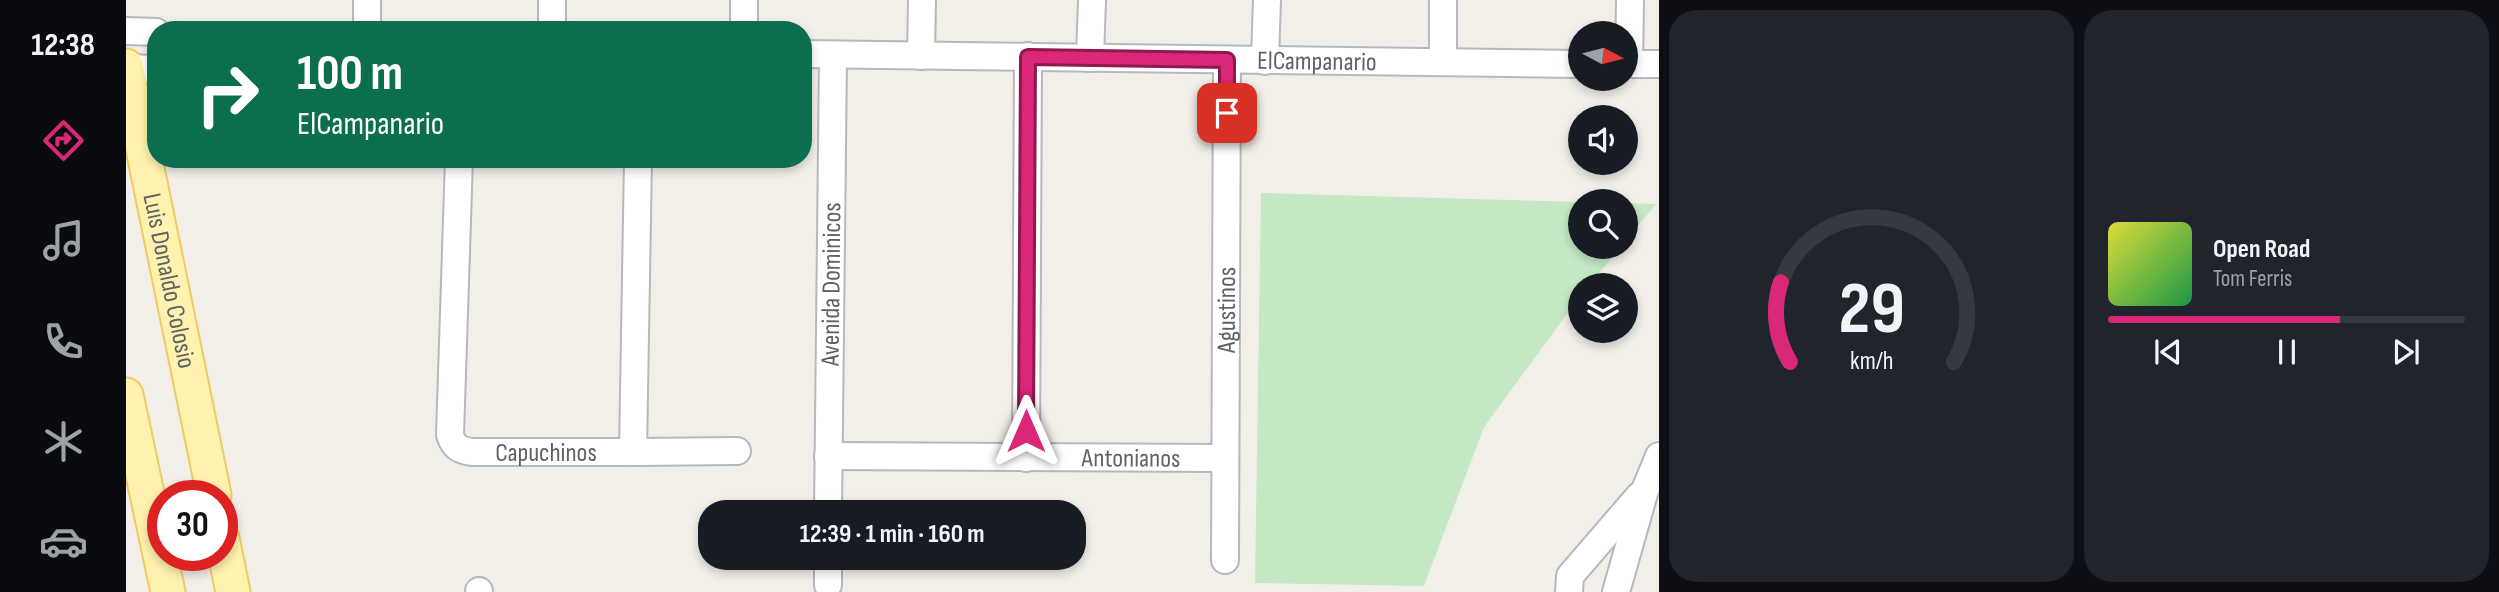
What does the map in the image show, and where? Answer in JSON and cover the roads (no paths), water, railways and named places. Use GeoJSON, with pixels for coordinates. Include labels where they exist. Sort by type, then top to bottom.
{"type":"FeatureCollection","features":[{"type":"Feature","properties":{"kind":"main road","name":"Luis Donaldo Colosio"},"geometry":{"type":"LineString","coordinates":[[126,67],[211,480]]}},
{"type":"Feature","properties":{"kind":"main road"},"geometry":{"type":"LineString","coordinates":[[126,395],[169,592]]}},
{"type":"Feature","properties":{"kind":"main road"},"geometry":{"type":"LineString","coordinates":[[229,571],[233,592]]}},
{"type":"Feature","properties":{"kind":"street"},"geometry":{"type":"LineString","coordinates":[[367,0],[367,21]]}},
{"type":"Feature","properties":{"kind":"street"},"geometry":{"type":"LineString","coordinates":[[552,0],[552,21]]}},
{"type":"Feature","properties":{"kind":"street"},"geometry":{"type":"LineString","coordinates":[[744,0],[744,21]]}},
{"type":"Feature","properties":{"kind":"street"},"geometry":{"type":"LineString","coordinates":[[921,56],[922,0]]}},
{"type":"Feature","properties":{"kind":"street"},"geometry":{"type":"LineString","coordinates":[[1090,58],[1092,0]]}},
{"type":"Feature","properties":{"kind":"street"},"geometry":{"type":"LineString","coordinates":[[1265,61],[1267,0]]}},
{"type":"Feature","properties":{"kind":"street"},"geometry":{"type":"LineString","coordinates":[[1443,0],[1443,62]]}},
{"type":"Feature","properties":{"kind":"street"},"geometry":{"type":"LineString","coordinates":[[1629,21],[1630,0]]}},
{"type":"Feature","properties":{"kind":"street"},"geometry":{"type":"LineString","coordinates":[[126,31],[147,32]]}},
{"type":"Feature","properties":{"kind":"street","name":"ElCampanario"},"geometry":{"type":"LineString","coordinates":[[812,54],[1568,64]]}},
{"type":"Feature","properties":{"kind":"street","name":"Avenida Dominicos"},"geometry":{"type":"LineString","coordinates":[[828,500],[833,55]]}},
{"type":"Feature","properties":{"kind":"street"},"geometry":{"type":"LineString","coordinates":[[1026,458],[1028,57]]}},
{"type":"Feature","properties":{"kind":"street","name":"Agustinos"},"geometry":{"type":"LineString","coordinates":[[1225,559],[1227,60]]}},
{"type":"Feature","properties":{"kind":"street"},"geometry":{"type":"LineString","coordinates":[[1638,64],[1659,64]]}},
{"type":"Feature","properties":{"kind":"street"},"geometry":{"type":"LineString","coordinates":[[126,67],[147,68]]}},
{"type":"Feature","properties":{"kind":"street","name":"Capuchinos"},"geometry":{"type":"LineString","coordinates":[[459,168],[450,435],[453,444],[460,450],[472,452],[633,452],[638,168]]}},
{"type":"Feature","properties":{"kind":"street"},"geometry":{"type":"LineString","coordinates":[[633,452],[737,451]]}},
{"type":"Feature","properties":{"kind":"street","name":"Antonianos"},"geometry":{"type":"LineString","coordinates":[[828,456],[1224,458]]}},
{"type":"Feature","properties":{"kind":"street"},"geometry":{"type":"LineString","coordinates":[[1616,592],[1645,489],[1659,456]]}},
{"type":"Feature","properties":{"kind":"street"},"geometry":{"type":"LineString","coordinates":[[1569,592],[1570,576],[1645,489]]}},
{"type":"Feature","properties":{"kind":"street"},"geometry":{"type":"LineString","coordinates":[[828,570],[828,585]]}}]}
